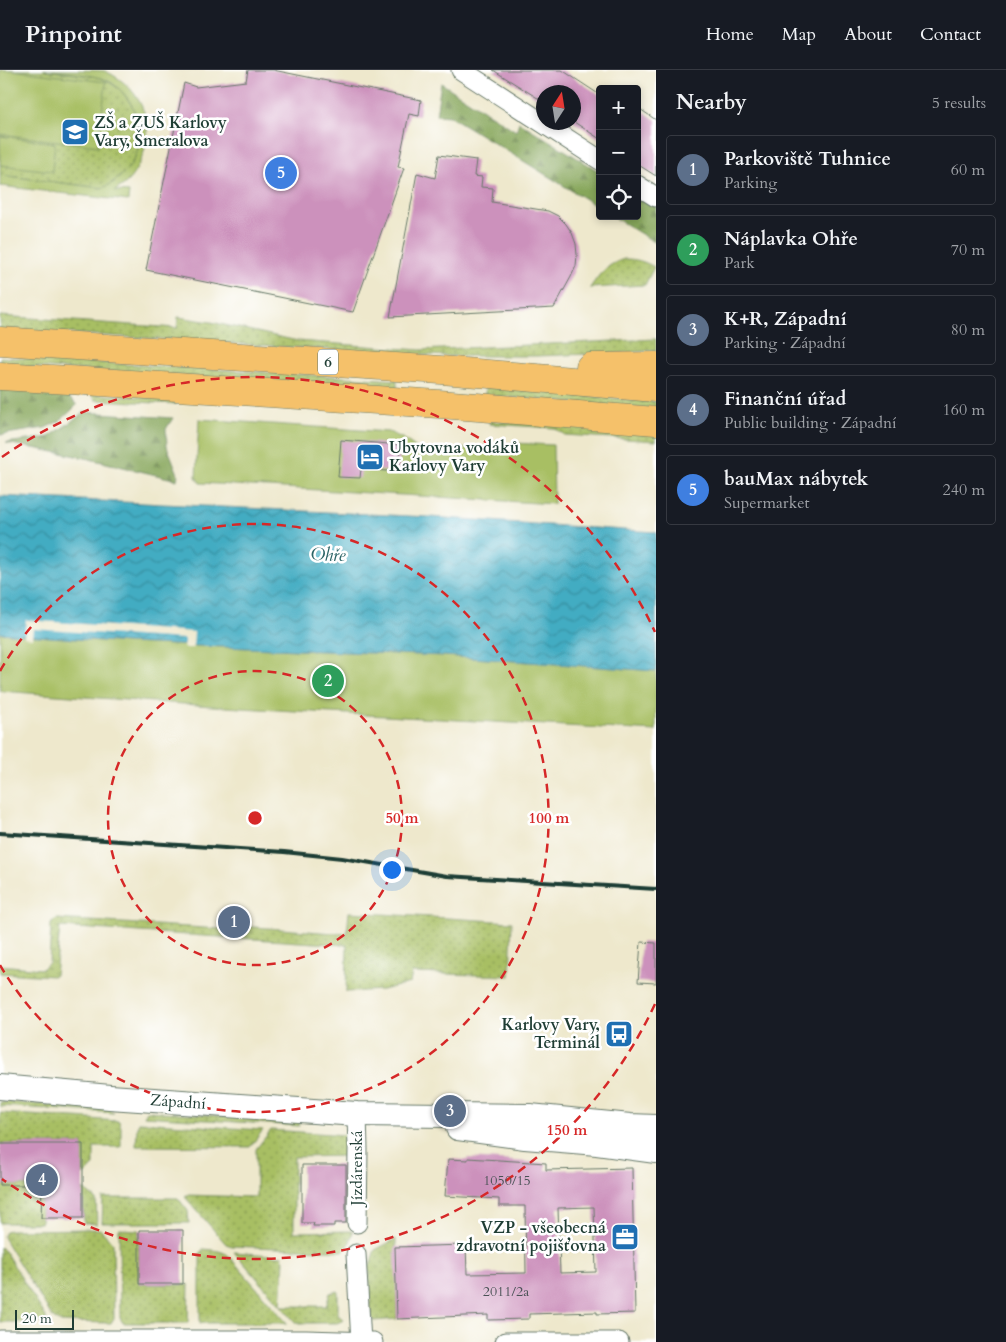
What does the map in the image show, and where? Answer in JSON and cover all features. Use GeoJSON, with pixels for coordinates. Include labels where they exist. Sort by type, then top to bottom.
{"type":"FeatureCollection","features":[{"type":"Feature","properties":{"kind":"highway","name":"6"},"geometry":{"type":"LineString","coordinates":[[0,341],[441,370],[656,388]]}},
{"type":"Feature","properties":{"kind":"highway"},"geometry":{"type":"LineString","coordinates":[[441,370],[656,366]]}},
{"type":"Feature","properties":{"kind":"highway","name":"6"},"geometry":{"type":"LineString","coordinates":[[0,376],[439,404],[656,421]]}},
{"type":"Feature","properties":{"kind":"street"},"geometry":{"type":"LineString","coordinates":[[461,70],[596,157]]}},
{"type":"Feature","properties":{"kind":"street"},"geometry":{"type":"LineString","coordinates":[[641,188],[656,197]]}},
{"type":"Feature","properties":{"kind":"street","name":"Západní"},"geometry":{"type":"LineString","coordinates":[[0,1087],[110,1097],[357,1114],[530,1116],[630,1126],[656,1126]]}},
{"type":"Feature","properties":{"kind":"street","name":"Západní"},"geometry":{"type":"LineString","coordinates":[[357,1114],[525,1137],[597,1143],[656,1151]]}},
{"type":"Feature","properties":{"kind":"street","name":"Jízdárenská"},"geometry":{"type":"LineString","coordinates":[[357,1114],[357,1223]]}},
{"type":"Feature","properties":{"kind":"street"},"geometry":{"type":"LineString","coordinates":[[356,1254],[361,1342]]}},
{"type":"Feature","properties":{"kind":"street"},"geometry":{"type":"LineString","coordinates":[[0,1340],[297,1340],[373,1342]]}},
{"type":"Feature","properties":{"kind":"street"},"geometry":{"type":"LineString","coordinates":[[505,1342],[619,1342]]}},
{"type":"Feature","properties":{"kind":"green space","name":"ZŠ a ZUŠ Karlovy Vary, Šmeralova"},"geometry":{"type":"Polygon","coordinates":[[[0,70],[44,70],[98,77],[121,90],[136,111],[139,125],[140,139],[138,151],[128,170],[108,186],[101,188],[0,175],[0,70]]]}},
{"type":"Feature","properties":{"kind":"green space"},"geometry":{"type":"Polygon","coordinates":[[[0,70],[106,82],[98,146],[0,134],[0,70]]]}},
{"type":"Feature","properties":{"kind":"green space"},"geometry":{"type":"Polygon","coordinates":[[[44,70],[105,71],[118,78],[138,99],[144,111],[147,124],[144,152],[132,176],[115,191],[129,192],[128,201],[0,186],[0,175],[101,188],[107,186],[123,174],[132,163],[137,152],[139,126],[136,114],[130,102],[112,83],[98,77],[44,70]]]}},
{"type":"Feature","properties":{"kind":"green space"},"geometry":{"type":"Polygon","coordinates":[[[441,83],[516,131],[519,122],[596,170],[596,206],[450,116],[436,115],[441,83]]]}},
{"type":"Feature","properties":{"kind":"green space"},"geometry":{"type":"Polygon","coordinates":[[[0,136],[55,143],[52,171],[0,165],[0,136]]]}},
{"type":"Feature","properties":{"kind":"green space"},"geometry":{"type":"Polygon","coordinates":[[[641,198],[656,207],[656,243],[619,220],[641,220],[641,198]]]}},
{"type":"Feature","properties":{"kind":"green space"},"geometry":{"type":"Polygon","coordinates":[[[624,259],[640,261],[654,267],[645,285],[590,288],[604,270],[624,259]]]}},
{"type":"Feature","properties":{"kind":"green space"},"geometry":{"type":"Polygon","coordinates":[[[0,316],[177,328],[178,317],[211,322],[298,341],[420,350],[656,339],[656,350],[537,356],[403,354],[0,329],[0,316]]]}},
{"type":"Feature","properties":{"kind":"green space"},"geometry":{"type":"Polygon","coordinates":[[[0,357],[397,380],[397,389],[0,365],[0,357]]]}},
{"type":"Feature","properties":{"kind":"green space"},"geometry":{"type":"Polygon","coordinates":[[[485,387],[656,402],[656,410],[485,395],[485,387]]]}},
{"type":"Feature","properties":{"kind":"green space"},"geometry":{"type":"Polygon","coordinates":[[[0,389],[64,393],[77,405],[60,421],[45,428],[0,435],[0,389]]]}},
{"type":"Feature","properties":{"kind":"green space"},"geometry":{"type":"Polygon","coordinates":[[[91,394],[171,399],[177,404],[95,400],[91,394]]]}},
{"type":"Feature","properties":{"kind":"green space"},"geometry":{"type":"Polygon","coordinates":[[[85,412],[173,418],[166,429],[167,446],[178,474],[177,480],[81,457],[6,443],[49,437],[85,412]]]}},
{"type":"Feature","properties":{"kind":"green space"},"geometry":{"type":"Polygon","coordinates":[[[199,419],[389,432],[404,439],[418,449],[429,453],[514,443],[553,445],[554,504],[200,483],[196,477],[199,419]]]}},
{"type":"Feature","properties":{"kind":"green space"},"geometry":{"type":"Polygon","coordinates":[[[490,421],[558,425],[656,435],[656,441],[565,435],[554,428],[489,424],[490,421]]]}},
{"type":"Feature","properties":{"kind":"green space"},"geometry":{"type":"Polygon","coordinates":[[[0,633],[127,643],[445,656],[656,671],[656,731],[240,708],[0,691],[0,633]]]}},
{"type":"Feature","properties":{"kind":"green space"},"geometry":{"type":"Polygon","coordinates":[[[349,912],[512,922],[510,976],[412,973],[410,983],[382,990],[346,992],[347,945],[60,927],[55,975],[0,973],[0,965],[42,969],[49,963],[51,924],[57,919],[238,930],[241,926],[347,934],[349,912]]]}},
{"type":"Feature","properties":{"kind":"green space"},"geometry":{"type":"Polygon","coordinates":[[[0,1102],[109,1108],[114,1113],[0,1106],[0,1102]]]}},
{"type":"Feature","properties":{"kind":"green space"},"geometry":{"type":"Polygon","coordinates":[[[147,1111],[300,1121],[299,1126],[144,1116],[147,1111]]]}},
{"type":"Feature","properties":{"kind":"green space"},"geometry":{"type":"Polygon","coordinates":[[[0,1113],[119,1121],[121,1127],[121,1147],[94,1147],[94,1166],[83,1175],[83,1144],[0,1144],[0,1113]]]}},
{"type":"Feature","properties":{"kind":"green space"},"geometry":{"type":"Polygon","coordinates":[[[139,1122],[263,1130],[250,1147],[136,1146],[139,1122]]]}},
{"type":"Feature","properties":{"kind":"green space"},"geometry":{"type":"Polygon","coordinates":[[[271,1130],[346,1135],[352,1149],[352,1156],[294,1157],[294,1232],[353,1231],[349,1245],[343,1251],[232,1246],[226,1244],[185,1197],[186,1195],[256,1197],[256,1149],[271,1130]]]}},
{"type":"Feature","properties":{"kind":"green space"},"geometry":{"type":"Polygon","coordinates":[[[0,1185],[42,1185],[41,1223],[0,1223],[0,1185]]]}},
{"type":"Feature","properties":{"kind":"green space"},"geometry":{"type":"Polygon","coordinates":[[[83,1189],[96,1199],[97,1224],[84,1223],[83,1189]]]}},
{"type":"Feature","properties":{"kind":"green space"},"geometry":{"type":"Polygon","coordinates":[[[103,1198],[178,1198],[188,1211],[189,1223],[102,1223],[103,1198]]]}},
{"type":"Feature","properties":{"kind":"green space"},"geometry":{"type":"Polygon","coordinates":[[[100,1229],[113,1243],[114,1318],[111,1323],[60,1322],[53,1318],[4,1239],[5,1231],[100,1229]]]}},
{"type":"Feature","properties":{"kind":"green space"},"geometry":{"type":"Polygon","coordinates":[[[119,1229],[139,1230],[139,1284],[189,1285],[188,1323],[123,1323],[120,1318],[119,1229]]]}},
{"type":"Feature","properties":{"kind":"green space"},"geometry":{"type":"Polygon","coordinates":[[[396,1239],[397,1319],[373,1321],[369,1267],[375,1250],[396,1239]]]}},
{"type":"Feature","properties":{"kind":"green space"},"geometry":{"type":"Polygon","coordinates":[[[0,1247],[6,1253],[46,1317],[46,1321],[0,1322],[0,1247]]]}},
{"type":"Feature","properties":{"kind":"green space"},"geometry":{"type":"Polygon","coordinates":[[[204,1249],[219,1251],[228,1255],[287,1323],[200,1323],[200,1252],[204,1249]]]}},
{"type":"Feature","properties":{"kind":"green space"},"geometry":{"type":"Polygon","coordinates":[[[234,1252],[282,1256],[284,1261],[281,1306],[234,1252]]]}},
{"type":"Feature","properties":{"kind":"green space"},"geometry":{"type":"Polygon","coordinates":[[[338,1291],[338,1315],[344,1320],[337,1323],[296,1323],[281,1306],[326,1306],[330,1293],[338,1291]]]}},
{"type":"Feature","properties":{"kind":"water","name":"Ohře"},"geometry":{"type":"Polygon","coordinates":[[[0,496],[430,517],[656,532],[656,671],[445,656],[127,643],[0,633],[0,496]]]}},
{"type":"Feature","properties":{"kind":"pier"},"geometry":{"type":"Polygon","coordinates":[[[26,620],[194,632],[193,648],[184,648],[184,639],[33,629],[32,638],[24,637],[26,620]]]}},
{"type":"Feature","properties":{"kind":"building"},"geometry":{"type":"Polygon","coordinates":[[[248,70],[273,70],[421,100],[419,116],[409,114],[398,167],[404,168],[353,312],[146,270],[184,83],[196,87],[246,81],[248,70]]]}},
{"type":"Feature","properties":{"kind":"building"},"geometry":{"type":"Polygon","coordinates":[[[493,70],[562,70],[596,92],[596,136],[581,127],[581,85],[536,85],[536,97],[493,70]]]}},
{"type":"Feature","properties":{"kind":"building"},"geometry":{"type":"Polygon","coordinates":[[[641,110],[656,120],[656,176],[641,167],[641,110]]]}},
{"type":"Feature","properties":{"kind":"building"},"geometry":{"type":"Polygon","coordinates":[[[439,155],[476,160],[474,176],[482,177],[481,187],[493,188],[492,202],[548,211],[558,216],[566,224],[576,244],[576,266],[554,308],[390,317],[417,173],[435,178],[439,155]]]}},
{"type":"Feature","properties":{"kind":"building","name":"Ubytovna vodáků Karlovy Vary"},"geometry":{"type":"Polygon","coordinates":[[[341,440],[400,445],[399,472],[361,469],[360,478],[338,477],[341,440]]]}},
{"type":"Feature","properties":{"kind":"building"},"geometry":{"type":"Polygon","coordinates":[[[641,942],[656,943],[656,983],[638,982],[641,942]]]}},
{"type":"Feature","properties":{"kind":"building"},"geometry":{"type":"Polygon","coordinates":[[[0,1144],[83,1144],[83,1218],[41,1218],[42,1185],[0,1185],[0,1144]]]}},
{"type":"Feature","properties":{"kind":"building"},"geometry":{"type":"Polygon","coordinates":[[[468,1158],[546,1163],[546,1170],[632,1168],[635,1313],[529,1314],[529,1319],[488,1320],[488,1315],[397,1319],[395,1247],[466,1245],[467,1274],[526,1273],[525,1206],[499,1206],[499,1199],[445,1196],[448,1159],[468,1160],[468,1158]],[[594,1207],[558,1208],[560,1273],[596,1272],[594,1207]]]}},
{"type":"Feature","properties":{"kind":"building"},"geometry":{"type":"Polygon","coordinates":[[[302,1165],[346,1165],[346,1223],[334,1223],[334,1226],[313,1226],[314,1223],[302,1223],[302,1165]]]}},
{"type":"Feature","properties":{"kind":"building"},"geometry":{"type":"Polygon","coordinates":[[[139,1230],[183,1230],[183,1284],[139,1284],[139,1230]]]}},
{"type":"Feature","properties":{"kind":"railway"},"geometry":{"type":"LineString","coordinates":[[0,833],[284,852],[342,858],[447,876],[656,889]]}},
{"type":"Feature","properties":{"kind":"place","name":"ZŠ a ZUŠ Karlovy Vary, Šmeralova"},"geometry":{"type":"Point","coordinates":[75,132]}},
{"type":"Feature","properties":{"kind":"place","name":"bauMax nábytek"},"geometry":{"type":"Point","coordinates":[281,173]}},
{"type":"Feature","properties":{"kind":"place","name":"Ubytovna vodáků Karlovy Vary"},"geometry":{"type":"Point","coordinates":[370,457]}},
{"type":"Feature","properties":{"kind":"place","name":"Náplavka Ohře"},"geometry":{"type":"Point","coordinates":[328,681]}},
{"type":"Feature","properties":{"kind":"place","name":"Parkoviště Tuhnice"},"geometry":{"type":"Point","coordinates":[234,922]}},
{"type":"Feature","properties":{"kind":"place","name":"Karlovy Vary, Terminál"},"geometry":{"type":"Point","coordinates":[619,1034]}},
{"type":"Feature","properties":{"kind":"place","name":"K+R, Západní"},"geometry":{"type":"Point","coordinates":[450,1111]}},
{"type":"Feature","properties":{"kind":"place","name":"Finanční úřad"},"geometry":{"type":"Point","coordinates":[42,1180]}},
{"type":"Feature","properties":{"kind":"place","name":"VZP - všeobecná zdravotní pojišťovna"},"geometry":{"type":"Point","coordinates":[625,1237]}}]}
